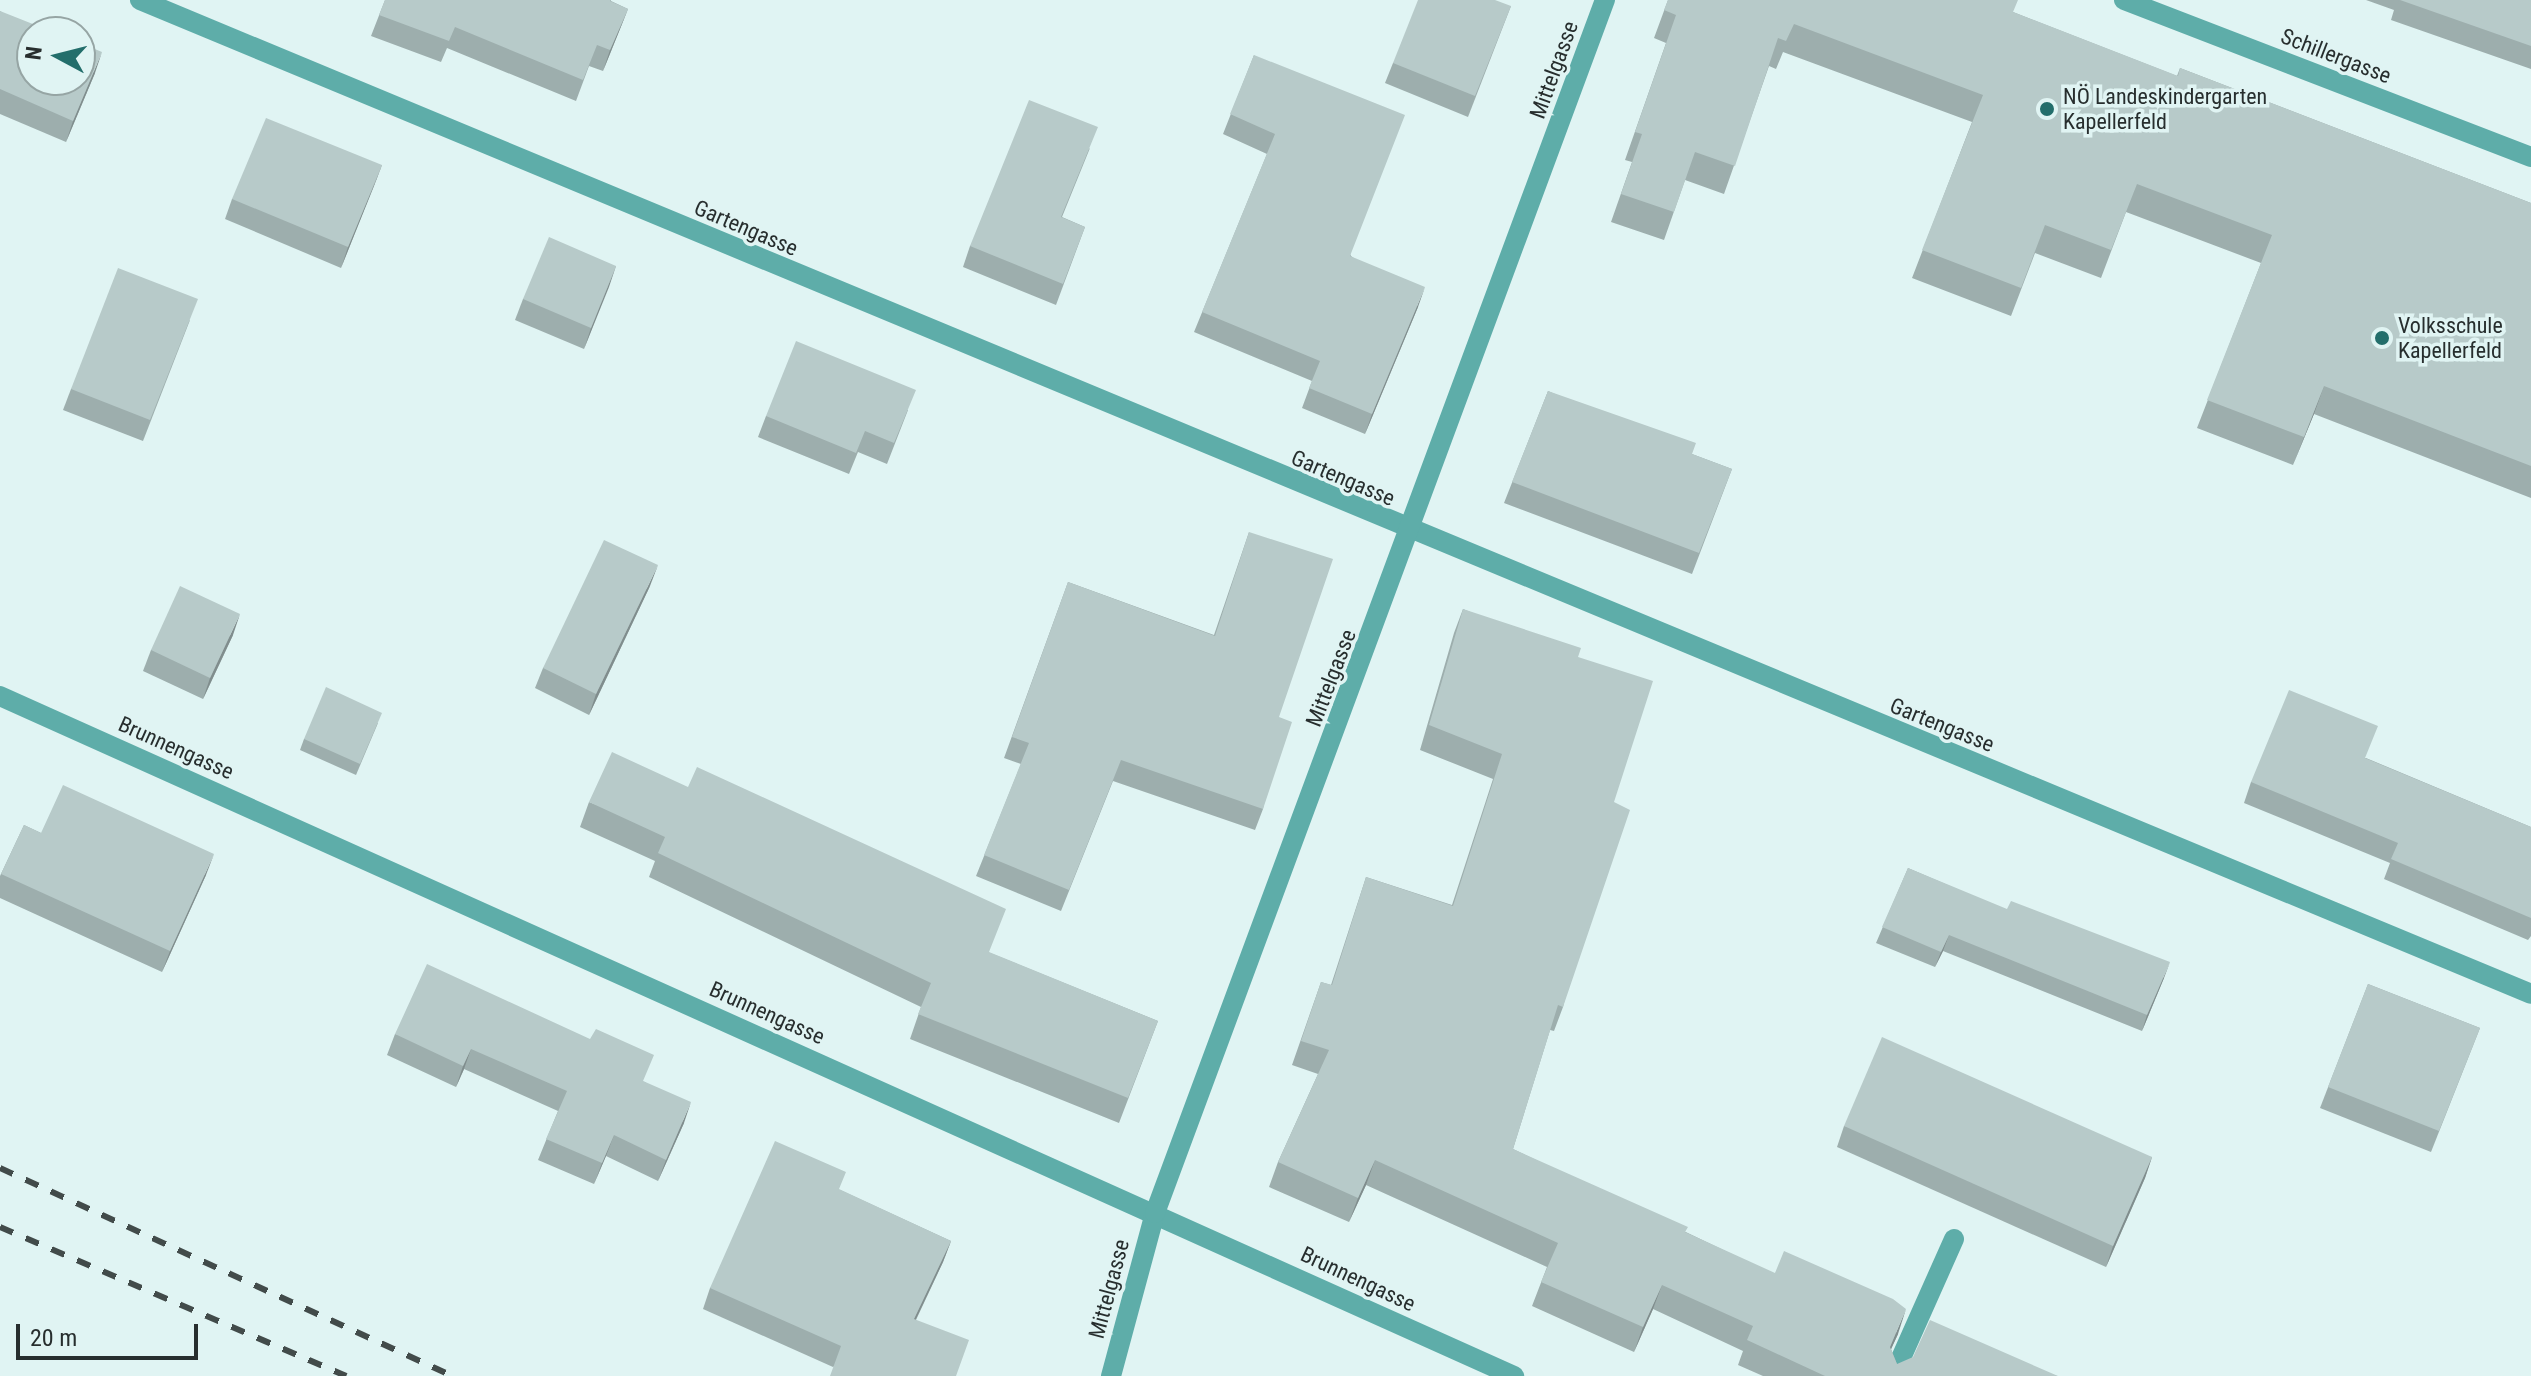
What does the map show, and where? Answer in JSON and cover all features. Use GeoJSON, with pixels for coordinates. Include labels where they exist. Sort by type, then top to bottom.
{"type":"FeatureCollection","features":[{"type":"Feature","properties":{"kind":"street","name":"Gartengasse"},"geometry":{"type":"LineString","coordinates":[[140,0],[1412,533],[2531,994]]}},
{"type":"Feature","properties":{"kind":"street","name":"Mittelgasse"},"geometry":{"type":"LineString","coordinates":[[1111,1376],[1155,1213],[1412,533],[1605,0]]}},
{"type":"Feature","properties":{"kind":"street","name":"Schillergasse"},"geometry":{"type":"LineString","coordinates":[[2124,0],[2531,157]]}},
{"type":"Feature","properties":{"kind":"street","name":"Brunnengasse"},"geometry":{"type":"LineString","coordinates":[[0,696],[1514,1376]]}},
{"type":"Feature","properties":{"kind":"street"},"geometry":{"type":"LineString","coordinates":[[1893,1376],[1954,1239]]}},
{"type":"Feature","properties":{"kind":"building"},"geometry":{"type":"Polygon","coordinates":[[[385,0],[611,0],[628,9],[610,50],[597,45],[583,80],[455,27],[449,41],[379,15],[385,0]]]}},
{"type":"Feature","properties":{"kind":"building"},"geometry":{"type":"Polygon","coordinates":[[[1418,0],[1495,0],[1511,6],[1475,96],[1393,63],[1418,0]]]}},
{"type":"Feature","properties":{"kind":"building"},"geometry":{"type":"Polygon","coordinates":[[[1668,0],[2018,0],[2013,12],[2178,76],[2180,68],[2531,203],[2531,466],[2324,386],[2304,437],[2207,400],[2272,235],[2137,184],[2111,250],[2045,225],[2021,288],[1922,250],[1983,95],[1794,24],[1786,41],[1778,38],[1735,166],[1695,152],[1674,212],[1621,194],[1642,134],[1635,132],[1676,15],[1664,10],[1668,0]]]}},
{"type":"Feature","properties":{"kind":"building"},"geometry":{"type":"Polygon","coordinates":[[[2400,0],[2531,0],[2531,46],[2400,0]]]}},
{"type":"Feature","properties":{"kind":"building"},"geometry":{"type":"Polygon","coordinates":[[[0,11],[16,17],[16,96],[84,96],[73,121],[0,89],[0,11]]]}},
{"type":"Feature","properties":{"kind":"building"},"geometry":{"type":"Polygon","coordinates":[[[96,50],[102,52],[96,66],[96,50]]]}},
{"type":"Feature","properties":{"kind":"building"},"geometry":{"type":"Polygon","coordinates":[[[1254,55],[1405,115],[1350,256],[1425,287],[1372,414],[1309,388],[1320,361],[1202,312],[1275,134],[1230,114],[1254,55]]]}},
{"type":"Feature","properties":{"kind":"building"},"geometry":{"type":"Polygon","coordinates":[[[1029,100],[1098,127],[1061,217],[1085,227],[1063,284],[970,246],[1029,100]]]}},
{"type":"Feature","properties":{"kind":"building"},"geometry":{"type":"Polygon","coordinates":[[[266,118],[382,165],[348,247],[232,199],[266,118]]]}},
{"type":"Feature","properties":{"kind":"building"},"geometry":{"type":"Polygon","coordinates":[[[549,237],[616,266],[591,328],[523,299],[549,237]]]}},
{"type":"Feature","properties":{"kind":"building"},"geometry":{"type":"Polygon","coordinates":[[[118,268],[198,299],[150,420],[71,389],[118,268]]]}},
{"type":"Feature","properties":{"kind":"building"},"geometry":{"type":"Polygon","coordinates":[[[796,341],[916,390],[894,443],[865,431],[856,453],[766,416],[796,341]]]}},
{"type":"Feature","properties":{"kind":"building"},"geometry":{"type":"Polygon","coordinates":[[[1548,391],[1696,443],[1692,454],[1732,469],[1699,553],[1512,482],[1548,391]]]}},
{"type":"Feature","properties":{"kind":"building"},"geometry":{"type":"Polygon","coordinates":[[[1249,532],[1333,559],[1279,717],[1292,722],[1263,809],[1121,760],[1069,890],[984,855],[1029,743],[1012,737],[1068,582],[1215,636],[1249,532]]]}},
{"type":"Feature","properties":{"kind":"building"},"geometry":{"type":"Polygon","coordinates":[[[604,540],[658,565],[596,694],[543,668],[604,540]]]}},
{"type":"Feature","properties":{"kind":"building"},"geometry":{"type":"Polygon","coordinates":[[[180,586],[240,614],[210,678],[151,650],[180,586]]]}},
{"type":"Feature","properties":{"kind":"building"},"geometry":{"type":"Polygon","coordinates":[[[1463,609],[1581,648],[1578,657],[1653,681],[1614,802],[1630,810],[1563,1007],[1558,1005],[1513,1149],[1688,1227],[1685,1232],[1775,1273],[1784,1251],[1893,1299],[1906,1309],[1890,1347],[1897,1364],[1913,1357],[1930,1320],[2058,1376],[1825,1376],[1747,1340],[1753,1326],[1662,1285],[1643,1327],[1541,1282],[1558,1243],[1375,1160],[1358,1198],[1278,1162],[1329,1050],[1301,1041],[1321,982],[1332,985],[1366,877],[1453,906],[1502,754],[1429,725],[1463,609]]]}},
{"type":"Feature","properties":{"kind":"building"},"geometry":{"type":"Polygon","coordinates":[[[326,687],[382,713],[360,764],[304,739],[326,687]]]}},
{"type":"Feature","properties":{"kind":"building"},"geometry":{"type":"Polygon","coordinates":[[[2289,690],[2378,726],[2365,758],[2531,827],[2531,918],[2391,859],[2398,843],[2251,782],[2289,690]]]}},
{"type":"Feature","properties":{"kind":"building"},"geometry":{"type":"Polygon","coordinates":[[[612,752],[688,787],[697,767],[1006,909],[989,952],[1158,1021],[1128,1098],[918,1014],[931,983],[658,853],[665,837],[589,802],[612,752]]]}},
{"type":"Feature","properties":{"kind":"building"},"geometry":{"type":"Polygon","coordinates":[[[63,785],[214,854],[170,951],[1,874],[24,825],[41,833],[63,785]]]}},
{"type":"Feature","properties":{"kind":"building"},"geometry":{"type":"Polygon","coordinates":[[[1908,868],[2007,909],[2011,901],[2170,962],[2147,1015],[1949,935],[1941,952],[1882,927],[1908,868]]]}},
{"type":"Feature","properties":{"kind":"building"},"geometry":{"type":"Polygon","coordinates":[[[427,964],[590,1039],[596,1029],[654,1055],[643,1081],[691,1102],[666,1160],[614,1135],[602,1163],[546,1139],[567,1091],[471,1049],[463,1066],[395,1034],[427,964]]]}},
{"type":"Feature","properties":{"kind":"building"},"geometry":{"type":"Polygon","coordinates":[[[2368,984],[2480,1028],[2439,1131],[2328,1087],[2368,984]]]}},
{"type":"Feature","properties":{"kind":"building"},"geometry":{"type":"Polygon","coordinates":[[[1882,1037],[2152,1157],[2113,1246],[1844,1126],[1882,1037]]]}},
{"type":"Feature","properties":{"kind":"building"},"geometry":{"type":"Polygon","coordinates":[[[775,1141],[846,1172],[839,1189],[951,1241],[914,1319],[969,1340],[956,1376],[830,1376],[841,1346],[710,1288],[775,1141]]]}},
{"type":"Feature","properties":{"kind":"railway"},"geometry":{"type":"LineString","coordinates":[[0,1168],[452,1376]]}},
{"type":"Feature","properties":{"kind":"railway"},"geometry":{"type":"LineString","coordinates":[[0,1227],[346,1376]]}},
{"type":"Feature","properties":{"kind":"place","name":"NÖ Landeskindergarten Kapellerfeld"},"geometry":{"type":"Point","coordinates":[2047,109]}},
{"type":"Feature","properties":{"kind":"place","name":"Volksschule Kapellerfeld"},"geometry":{"type":"Point","coordinates":[2382,338]}}]}
